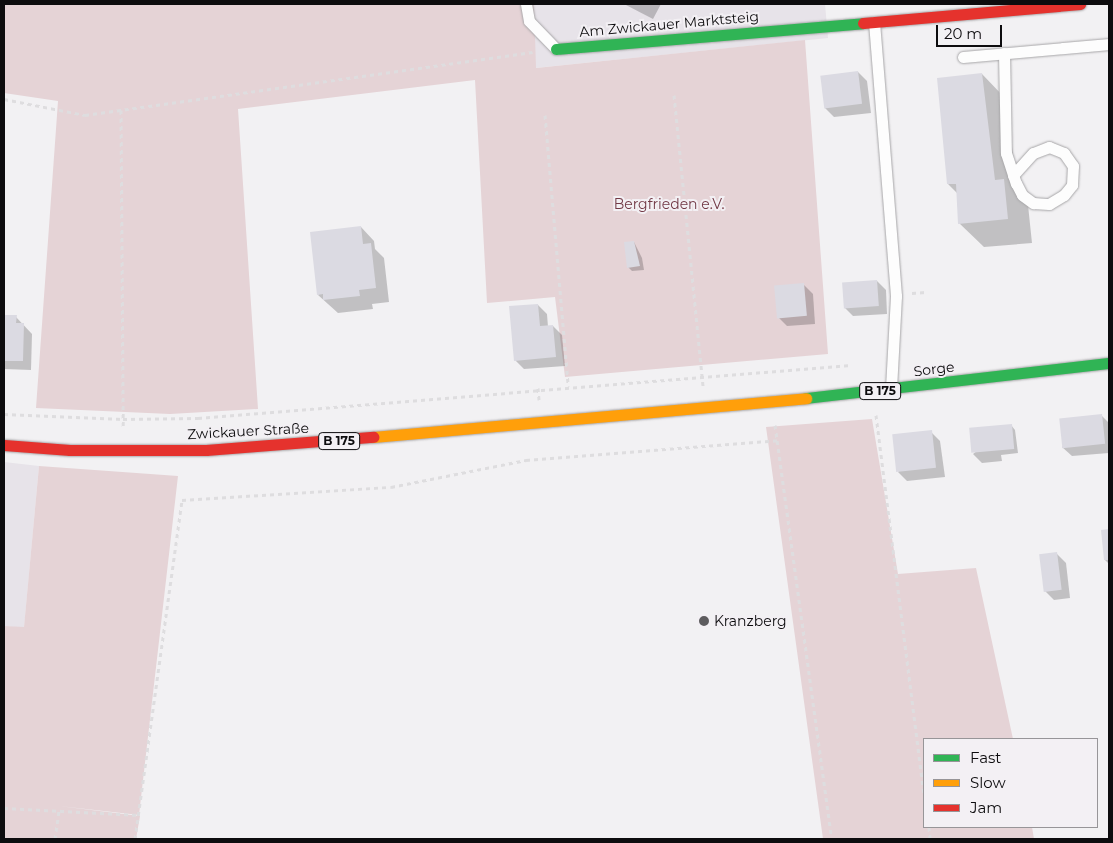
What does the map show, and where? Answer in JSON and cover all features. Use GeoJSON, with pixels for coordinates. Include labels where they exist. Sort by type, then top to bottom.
{"type":"FeatureCollection","features":[{"type":"Feature","properties":{"kind":"main road","name":"Am Zwickauer Marktsteig"},"geometry":{"type":"LineString","coordinates":[[556,49],[1080,4]]}},
{"type":"Feature","properties":{"kind":"main road","name":"Sorge"},"geometry":{"type":"LineString","coordinates":[[674,412],[874,392],[1109,362]]}},
{"type":"Feature","properties":{"kind":"main road","name":"Zwickauer Straße"},"geometry":{"type":"LineString","coordinates":[[4,445],[123,450],[206,450],[674,412]]}},
{"type":"Feature","properties":{"kind":"lane"},"geometry":{"type":"LineString","coordinates":[[526,4],[529,22],[556,49]]}},
{"type":"Feature","properties":{"kind":"lane"},"geometry":{"type":"LineString","coordinates":[[874,22],[896,296],[891,389]]}},
{"type":"Feature","properties":{"kind":"lane"},"geometry":{"type":"LineString","coordinates":[[963,57],[1109,44]]}},
{"type":"Feature","properties":{"kind":"lane"},"geometry":{"type":"LineString","coordinates":[[1004,53],[1006,153],[1013,176],[1022,195],[1033,203],[1048,204],[1064,195],[1072,185],[1073,166],[1064,153],[1049,147],[1033,153],[1013,176]]}},
{"type":"Feature","properties":{"kind":"path"},"geometry":{"type":"LineString","coordinates":[[4,99],[85,115],[556,49]]}},
{"type":"Feature","properties":{"kind":"path"},"geometry":{"type":"LineString","coordinates":[[674,95],[705,409]]}},
{"type":"Feature","properties":{"kind":"path"},"geometry":{"type":"LineString","coordinates":[[121,110],[123,450]]}},
{"type":"Feature","properties":{"kind":"path"},"geometry":{"type":"LineString","coordinates":[[545,115],[568,386]]}},
{"type":"Feature","properties":{"kind":"path"},"geometry":{"type":"LineString","coordinates":[[4,414],[123,419],[294,411],[826,365],[857,366]]}},
{"type":"Feature","properties":{"kind":"path"},"geometry":{"type":"LineString","coordinates":[[874,392],[923,785]]}},
{"type":"Feature","properties":{"kind":"path"},"geometry":{"type":"LineString","coordinates":[[770,402],[778,440],[832,839]]}},
{"type":"Feature","properties":{"kind":"path"},"geometry":{"type":"LineString","coordinates":[[135,839],[182,500],[391,487],[526,460],[778,440]]}},
{"type":"Feature","properties":{"kind":"path"},"geometry":{"type":"LineString","coordinates":[[4,808],[139,815]]}},
{"type":"Feature","properties":{"kind":"path"},"geometry":{"type":"LineString","coordinates":[[55,839],[59,810]]}},
{"type":"Feature","properties":{"kind":"shaded area"},"geometry":{"type":"Polygon","coordinates":[[[534,4],[825,4],[828,38],[535,68],[534,4]]]}},
{"type":"Feature","properties":{"kind":"shaded area"},"geometry":{"type":"Polygon","coordinates":[[[4,462],[39,466],[24,628],[4,626],[4,462]]]}},
{"type":"Feature","properties":{"kind":"green space","name":"Bergfrieden e.V."},"geometry":{"type":"Polygon","coordinates":[[[4,4],[534,4],[536,68],[805,40],[828,354],[565,377],[555,297],[487,303],[475,80],[238,109],[258,409],[170,414],[36,408],[58,101],[4,93],[4,4]]]}},
{"type":"Feature","properties":{"kind":"green space"},"geometry":{"type":"Polygon","coordinates":[[[872,419],[898,574],[976,568],[1013,738],[923,738],[923,828],[1032,828],[1034,839],[823,839],[766,427],[872,419]]]}},
{"type":"Feature","properties":{"kind":"green space"},"geometry":{"type":"Polygon","coordinates":[[[39,466],[178,476],[139,815],[59,806],[140,816],[136,839],[4,839],[4,626],[24,627],[39,466]]]}},
{"type":"Feature","properties":{"kind":"building"},"geometry":{"type":"Polygon","coordinates":[[[858,71],[862,104],[824,108],[820,76],[858,71]]]}},
{"type":"Feature","properties":{"kind":"building"},"geometry":{"type":"Polygon","coordinates":[[[982,73],[995,180],[1004,179],[1008,219],[958,224],[956,184],[947,184],[937,78],[982,73]]]}},
{"type":"Feature","properties":{"kind":"building"},"geometry":{"type":"Polygon","coordinates":[[[361,226],[363,244],[371,243],[376,288],[359,290],[360,296],[323,300],[323,294],[317,295],[310,232],[361,226]]]}},
{"type":"Feature","properties":{"kind":"building"},"geometry":{"type":"Polygon","coordinates":[[[634,241],[640,266],[627,268],[624,242],[634,241]]]}},
{"type":"Feature","properties":{"kind":"building"},"geometry":{"type":"Polygon","coordinates":[[[877,280],[879,306],[844,308],[842,282],[877,280]]]}},
{"type":"Feature","properties":{"kind":"building"},"geometry":{"type":"Polygon","coordinates":[[[804,283],[807,316],[777,318],[774,286],[804,283]]]}},
{"type":"Feature","properties":{"kind":"building"},"geometry":{"type":"Polygon","coordinates":[[[538,304],[540,326],[553,325],[556,357],[514,361],[509,306],[538,304]]]}},
{"type":"Feature","properties":{"kind":"building"},"geometry":{"type":"Polygon","coordinates":[[[4,315],[17,315],[16,323],[24,323],[23,361],[4,361],[4,315]]]}},
{"type":"Feature","properties":{"kind":"building"},"geometry":{"type":"Polygon","coordinates":[[[1102,414],[1105,444],[1062,448],[1059,418],[1102,414]]]}},
{"type":"Feature","properties":{"kind":"building"},"geometry":{"type":"Polygon","coordinates":[[[1012,424],[1014,449],[971,453],[969,428],[1012,424]]]}},
{"type":"Feature","properties":{"kind":"building"},"geometry":{"type":"Polygon","coordinates":[[[932,430],[936,468],[896,472],[892,434],[932,430]]]}},
{"type":"Feature","properties":{"kind":"building"},"geometry":{"type":"Polygon","coordinates":[[[1109,529],[1109,560],[1104,560],[1101,530],[1109,529]]]}},
{"type":"Feature","properties":{"kind":"building"},"geometry":{"type":"Polygon","coordinates":[[[1057,552],[1062,590],[1044,592],[1039,554],[1057,552]]]}},
{"type":"Feature","properties":{"kind":"traffic: fast"},"geometry":{"type":"LineString","coordinates":[[556,49],[863,23]]}},
{"type":"Feature","properties":{"kind":"traffic: fast"},"geometry":{"type":"LineString","coordinates":[[806,398],[1109,363]]}},
{"type":"Feature","properties":{"kind":"traffic: slow"},"geometry":{"type":"LineString","coordinates":[[373,437],[806,398]]}},
{"type":"Feature","properties":{"kind":"traffic: jam"},"geometry":{"type":"LineString","coordinates":[[863,23],[1080,4]]}},
{"type":"Feature","properties":{"kind":"traffic: jam"},"geometry":{"type":"LineString","coordinates":[[4,445],[70,450],[206,450],[373,437]]}},
{"type":"Feature","properties":{"kind":"place","name":"Kranzberg"},"geometry":{"type":"Point","coordinates":[704,621]}}]}
